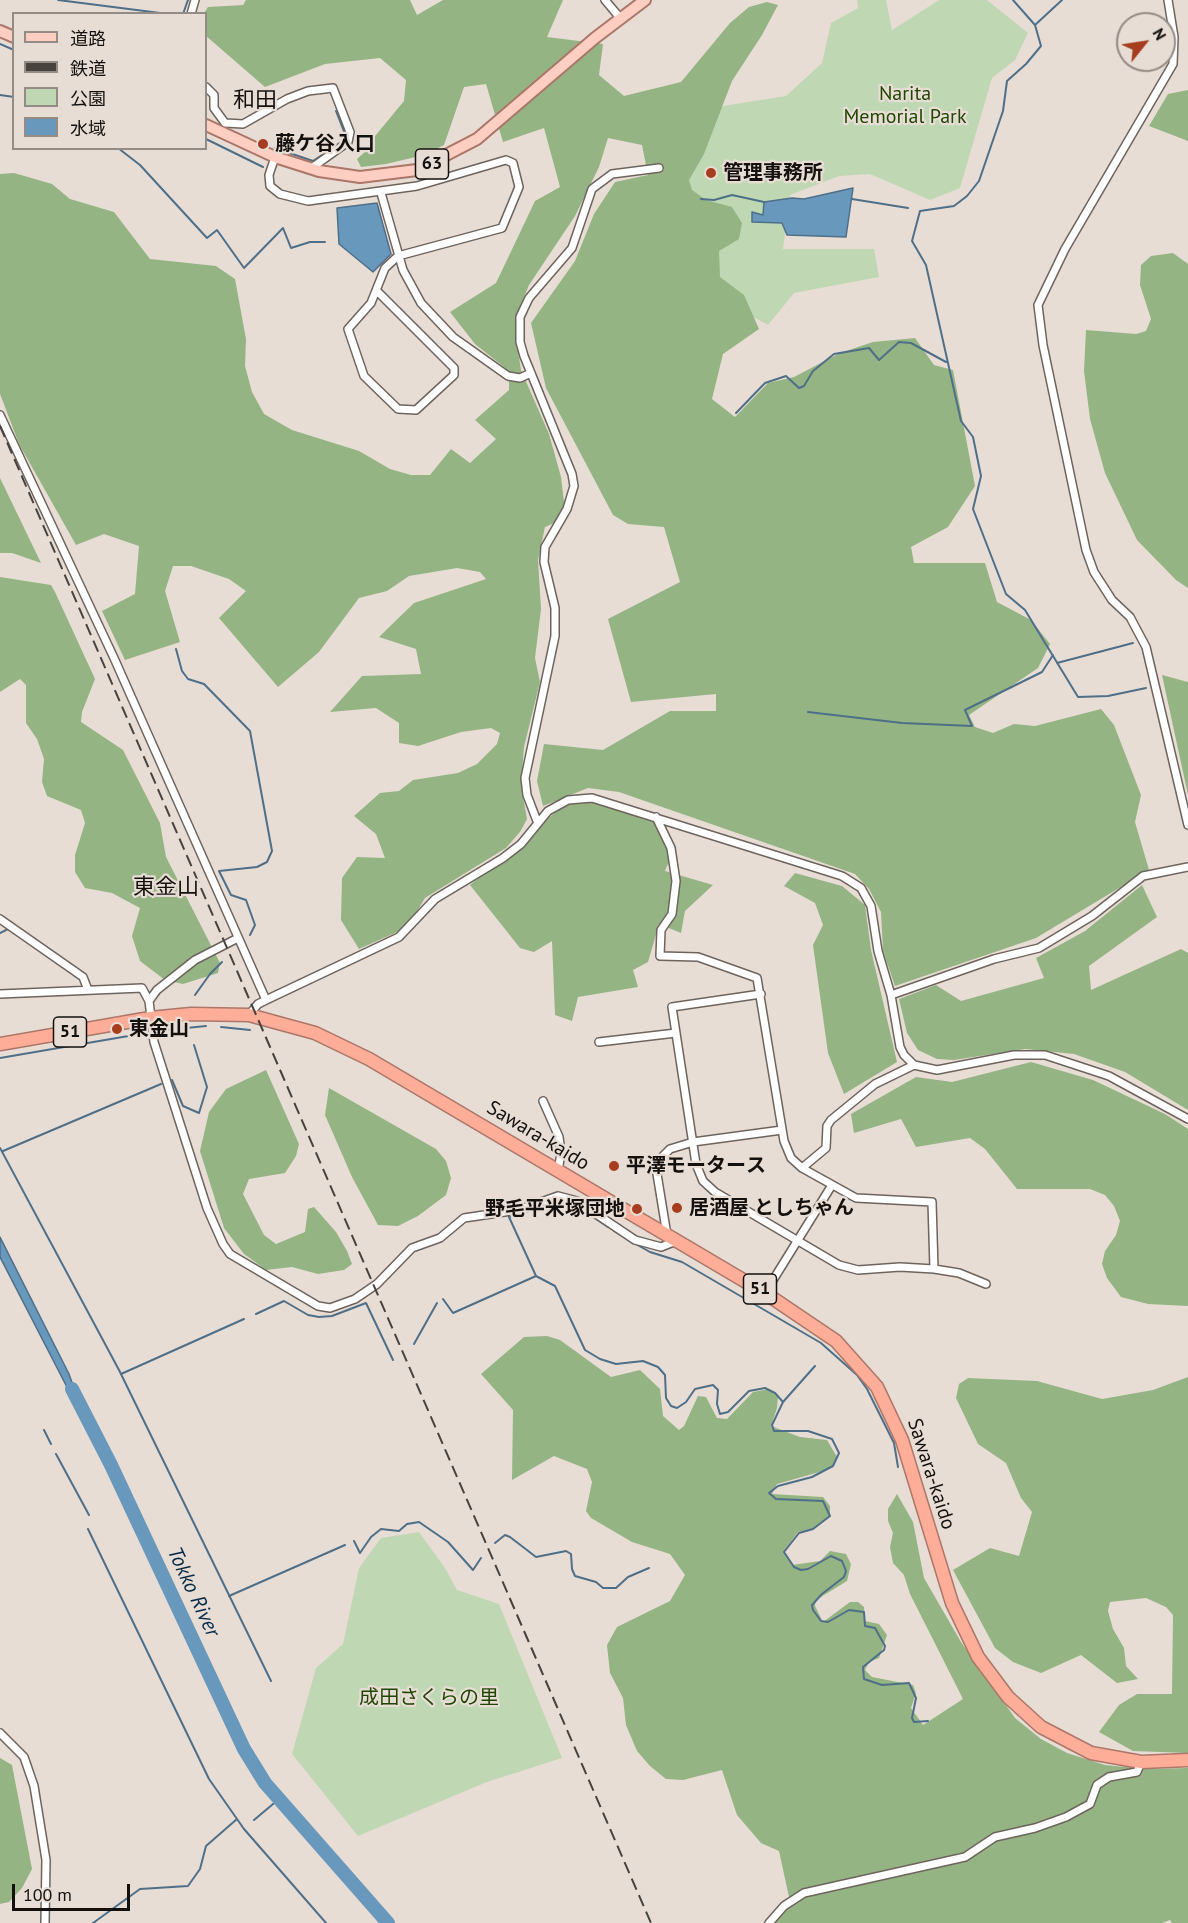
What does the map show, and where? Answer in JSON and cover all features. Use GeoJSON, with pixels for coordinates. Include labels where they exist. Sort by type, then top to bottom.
{"type":"FeatureCollection","features":[{"type":"Feature","properties":{"kind":"highway","name":"Sawara-kaido"},"geometry":{"type":"LineString","coordinates":[[0,1044],[150,1018],[191,1014],[249,1015],[315,1033],[369,1059],[765,1293],[836,1341],[877,1387],[902,1440],[952,1602],[971,1644],[998,1685],[1024,1713],[1070,1744],[1091,1753],[1141,1762],[1188,1761]]}},
{"type":"Feature","properties":{"kind":"main road","name":"63"},"geometry":{"type":"LineString","coordinates":[[207,125],[275,157],[310,169],[339,175],[382,177],[417,170],[477,139],[645,0]]}},
{"type":"Feature","properties":{"kind":"street"},"geometry":{"type":"LineString","coordinates":[[605,0],[621,19]]}},
{"type":"Feature","properties":{"kind":"street"},"geometry":{"type":"LineString","coordinates":[[1168,0],[1174,37],[1173,64],[1065,249],[1038,305],[1043,345],[1086,550],[1094,572],[1112,600],[1130,617],[1146,647],[1188,825]]}},
{"type":"Feature","properties":{"kind":"street"},"geometry":{"type":"LineString","coordinates":[[207,88],[214,94],[214,108],[225,123],[243,124],[287,99],[308,91],[333,88],[350,132],[348,142],[310,169]]}},
{"type":"Feature","properties":{"kind":"street"},"geometry":{"type":"LineString","coordinates":[[275,157],[268,175],[270,186],[286,196],[308,201],[417,186],[506,160],[513,163],[519,187],[502,228],[398,256],[385,268],[371,303],[348,329],[354,354],[364,376],[394,407],[416,410],[454,375],[454,368],[377,291]]}},
{"type":"Feature","properties":{"kind":"street"},"geometry":{"type":"LineString","coordinates":[[537,821],[526,795],[525,778],[555,636],[555,608],[544,562],[546,547],[567,509],[574,486],[572,474],[520,342],[519,330],[523,307],[572,248],[592,189],[612,174],[658,168]]}},
{"type":"Feature","properties":{"kind":"street"},"geometry":{"type":"LineString","coordinates":[[381,192],[398,256],[410,287],[421,303],[453,337],[508,376],[520,378],[531,373]]}},
{"type":"Feature","properties":{"kind":"street"},"geometry":{"type":"LineString","coordinates":[[0,415],[114,658],[266,1000]]}},
{"type":"Feature","properties":{"kind":"street"},"geometry":{"type":"LineString","coordinates":[[249,1015],[258,1004],[399,937],[435,898],[490,867],[521,844],[537,821],[558,804],[578,798],[604,801],[657,817],[842,876],[861,888],[872,906],[878,951],[891,995],[900,1047],[914,1065],[937,1070],[1014,1055],[1045,1055],[1109,1076],[1188,1119]]}},
{"type":"Feature","properties":{"kind":"street"},"geometry":{"type":"LineString","coordinates":[[657,817],[670,848],[676,881],[672,914],[661,930],[660,956],[698,957],[757,978],[787,1150],[802,1168],[856,1198],[868,1201],[932,1202],[934,1269]]}},
{"type":"Feature","properties":{"kind":"street"},"geometry":{"type":"LineString","coordinates":[[891,995],[994,959],[1039,948],[1092,916],[1143,876],[1188,867]]}},
{"type":"Feature","properties":{"kind":"street"},"geometry":{"type":"LineString","coordinates":[[0,919],[83,977],[88,990]]}},
{"type":"Feature","properties":{"kind":"street"},"geometry":{"type":"LineString","coordinates":[[149,1001],[157,990],[195,960],[238,938]]}},
{"type":"Feature","properties":{"kind":"street"},"geometry":{"type":"LineString","coordinates":[[0,994],[142,988],[149,1001],[154,1042],[205,1201],[223,1244],[230,1254],[309,1303],[330,1308],[355,1299],[378,1284],[412,1248],[440,1238],[464,1218],[518,1210],[558,1196],[577,1201],[635,1240],[661,1246],[672,1238],[660,1205],[659,1165],[670,1149],[693,1142],[782,1130]]}},
{"type":"Feature","properties":{"kind":"street"},"geometry":{"type":"LineString","coordinates":[[761,994],[672,1007],[699,1172],[710,1188],[798,1242],[848,1268],[900,1266],[934,1269],[959,1273],[986,1284]]}},
{"type":"Feature","properties":{"kind":"street"},"geometry":{"type":"LineString","coordinates":[[599,1042],[676,1033]]}},
{"type":"Feature","properties":{"kind":"street"},"geometry":{"type":"LineString","coordinates":[[802,1168],[826,1148],[827,1126],[831,1120],[875,1084],[914,1065]]}},
{"type":"Feature","properties":{"kind":"street"},"geometry":{"type":"LineString","coordinates":[[543,1101],[559,1137],[561,1153],[558,1171]]}},
{"type":"Feature","properties":{"kind":"street"},"geometry":{"type":"LineString","coordinates":[[765,1293],[832,1185]]}},
{"type":"Feature","properties":{"kind":"street"},"geometry":{"type":"LineString","coordinates":[[0,1733],[24,1757],[34,1786],[46,1860],[45,1923]]}},
{"type":"Feature","properties":{"kind":"street"},"geometry":{"type":"LineString","coordinates":[[769,1923],[784,1906],[804,1893],[965,1857],[994,1837],[1035,1828],[1066,1817],[1090,1804],[1097,1785],[1109,1777],[1137,1772],[1141,1762]]}},
{"type":"Feature","properties":{"kind":"green space"},"geometry":{"type":"Polygon","coordinates":[[[246,0],[410,0],[417,15],[443,0],[563,0],[547,37],[603,44],[599,75],[624,96],[681,82],[730,23],[749,7],[767,2],[778,5],[762,35],[732,81],[704,154],[689,180],[692,190],[706,200],[732,207],[742,223],[739,239],[719,251],[720,277],[744,295],[759,329],[723,354],[712,399],[735,417],[768,383],[794,377],[840,353],[873,342],[915,338],[934,365],[953,370],[975,486],[948,527],[911,547],[914,563],[985,563],[997,602],[1031,620],[1050,644],[1038,668],[969,715],[975,727],[993,733],[1014,724],[1035,726],[1101,709],[1114,725],[1141,795],[1135,822],[1149,870],[1036,938],[895,986],[883,951],[881,912],[869,889],[855,874],[619,792],[588,788],[543,806],[537,781],[544,744],[603,750],[670,711],[716,711],[716,694],[631,702],[608,619],[680,582],[664,527],[628,524],[613,515],[546,388],[531,323],[575,261],[594,214],[615,182],[648,175],[642,145],[608,138],[599,167],[575,216],[529,285],[519,309],[516,337],[521,370],[549,434],[561,477],[566,518],[545,527],[538,560],[541,609],[535,658],[540,682],[524,747],[521,785],[527,819],[520,832],[506,848],[425,898],[413,918],[397,932],[359,949],[341,920],[342,878],[357,857],[385,858],[376,834],[354,816],[380,793],[399,791],[413,780],[458,773],[477,764],[497,744],[500,733],[491,728],[461,732],[418,746],[399,743],[399,723],[376,708],[330,712],[362,676],[421,674],[416,649],[379,637],[414,603],[486,579],[480,572],[457,568],[409,576],[387,591],[359,598],[319,652],[278,687],[219,618],[246,591],[229,579],[191,566],[173,566],[165,591],[180,642],[125,660],[102,611],[135,594],[139,546],[104,534],[76,545],[19,444],[0,394],[0,174],[14,173],[52,184],[70,199],[114,212],[150,259],[216,266],[235,279],[246,339],[245,366],[252,392],[264,414],[292,430],[359,451],[390,469],[411,475],[430,475],[451,449],[470,463],[496,439],[475,420],[509,390],[509,371],[475,344],[450,312],[496,283],[535,201],[560,187],[544,128],[503,142],[486,84],[464,87],[444,145],[424,155],[361,167],[357,159],[366,151],[371,141],[404,101],[406,80],[380,58],[325,64],[265,87],[207,37],[207,12],[205,12],[208,7],[243,5],[246,0]]]}},
{"type":"Feature","properties":{"kind":"green space","name":"Narita Memorial Park"},"geometry":{"type":"Polygon","coordinates":[[[857,0],[886,0],[892,30],[939,0],[987,0],[1028,33],[1015,60],[992,78],[960,188],[930,200],[870,174],[839,176],[790,195],[783,249],[874,249],[879,277],[794,293],[768,325],[715,296],[658,248],[704,109],[786,96],[822,63],[831,23],[858,8],[857,0]]]}},
{"type":"Feature","properties":{"kind":"green space"},"geometry":{"type":"Polygon","coordinates":[[[1188,90],[1188,141],[1149,126],[1168,94],[1188,90]]]}},
{"type":"Feature","properties":{"kind":"green space"},"geometry":{"type":"Polygon","coordinates":[[[1173,253],[1188,264],[1188,588],[1176,580],[1137,540],[1105,473],[1090,419],[1084,371],[1086,330],[1136,334],[1146,331],[1151,319],[1140,285],[1141,265],[1151,256],[1173,253]]]}},
{"type":"Feature","properties":{"kind":"green space"},"geometry":{"type":"Polygon","coordinates":[[[0,478],[41,563],[12,553],[0,553],[0,478]]]}},
{"type":"Feature","properties":{"kind":"green space"},"geometry":{"type":"Polygon","coordinates":[[[0,577],[51,585],[55,592],[95,679],[82,712],[81,722],[123,750],[160,823],[166,857],[220,963],[218,973],[183,984],[165,980],[140,961],[132,936],[140,908],[112,893],[85,888],[75,872],[75,855],[85,823],[81,810],[47,796],[42,782],[44,759],[37,739],[26,723],[26,685],[20,679],[0,692],[0,577]]]}},
{"type":"Feature","properties":{"kind":"green space"},"geometry":{"type":"Polygon","coordinates":[[[1162,675],[1188,682],[1188,795],[1162,675]]]}},
{"type":"Feature","properties":{"kind":"green space"},"geometry":{"type":"Polygon","coordinates":[[[574,802],[605,802],[656,822],[672,854],[665,871],[713,885],[685,911],[681,933],[659,924],[648,962],[633,970],[638,987],[578,997],[572,1021],[555,1015],[552,941],[534,952],[520,948],[470,885],[558,810],[574,802]]]}},
{"type":"Feature","properties":{"kind":"green space"},"geometry":{"type":"Polygon","coordinates":[[[795,873],[842,886],[865,905],[871,950],[897,1062],[844,1094],[828,1053],[813,945],[823,925],[815,903],[784,886],[795,873]]]}},
{"type":"Feature","properties":{"kind":"green space"},"geometry":{"type":"Polygon","coordinates":[[[1142,885],[1157,917],[1089,966],[1091,990],[1181,949],[1188,953],[1188,1110],[1125,1072],[1074,1054],[1025,1049],[954,1060],[937,1059],[918,1050],[907,1033],[899,999],[936,985],[961,1001],[1044,978],[1036,958],[1085,931],[1142,885]]]}},
{"type":"Feature","properties":{"kind":"green space"},"geometry":{"type":"Polygon","coordinates":[[[1031,1062],[1093,1080],[1165,1114],[1188,1129],[1188,1306],[1148,1304],[1121,1297],[1107,1278],[1102,1264],[1105,1251],[1116,1235],[1120,1221],[1114,1206],[1105,1195],[1090,1189],[1017,1189],[985,1149],[970,1138],[916,1147],[901,1119],[854,1133],[851,1114],[916,1077],[952,1082],[1031,1062]]]}},
{"type":"Feature","properties":{"kind":"green space"},"geometry":{"type":"Polygon","coordinates":[[[266,1070],[299,1144],[296,1156],[285,1173],[249,1179],[243,1194],[264,1235],[276,1244],[305,1232],[308,1209],[314,1207],[336,1232],[347,1251],[352,1264],[344,1270],[318,1274],[292,1267],[266,1270],[244,1254],[224,1228],[200,1151],[209,1112],[226,1089],[266,1070]]]}},
{"type":"Feature","properties":{"kind":"green space"},"geometry":{"type":"Polygon","coordinates":[[[329,1088],[436,1149],[446,1161],[451,1178],[446,1195],[418,1216],[398,1226],[378,1225],[352,1177],[325,1115],[329,1088]]]}},
{"type":"Feature","properties":{"kind":"green space"},"geometry":{"type":"Polygon","coordinates":[[[547,1336],[560,1340],[611,1377],[640,1370],[660,1389],[663,1416],[679,1430],[684,1426],[698,1396],[706,1397],[717,1418],[727,1419],[753,1392],[769,1389],[778,1397],[771,1426],[800,1437],[827,1440],[837,1457],[833,1465],[823,1471],[777,1484],[772,1494],[823,1497],[830,1506],[830,1516],[814,1529],[798,1532],[784,1551],[792,1565],[820,1561],[830,1551],[846,1554],[851,1564],[847,1581],[816,1600],[815,1606],[823,1622],[850,1602],[858,1602],[864,1607],[865,1621],[879,1624],[887,1635],[879,1658],[869,1662],[865,1670],[872,1677],[913,1685],[916,1693],[911,1708],[923,1725],[963,1699],[910,1594],[904,1575],[893,1563],[890,1547],[893,1533],[888,1521],[888,1509],[897,1494],[913,1522],[924,1578],[961,1642],[1015,1718],[1041,1739],[1067,1753],[1105,1765],[1146,1769],[1188,1768],[1188,1923],[1172,1923],[1170,1920],[1162,1923],[774,1923],[789,1897],[779,1851],[761,1843],[737,1815],[722,1770],[683,1780],[666,1779],[650,1766],[637,1751],[626,1725],[623,1698],[610,1673],[607,1645],[617,1627],[670,1601],[685,1575],[670,1554],[632,1542],[591,1518],[586,1511],[592,1482],[587,1469],[554,1456],[512,1480],[513,1410],[481,1374],[524,1337],[547,1336]]]}},
{"type":"Feature","properties":{"kind":"green space"},"geometry":{"type":"Polygon","coordinates":[[[1188,1377],[1188,1753],[1133,1751],[1099,1732],[1119,1705],[1137,1694],[1172,1694],[1173,1615],[1166,1607],[1146,1598],[1110,1602],[1108,1611],[1113,1629],[1124,1648],[1126,1666],[1138,1679],[1117,1683],[1081,1655],[1041,1673],[1013,1662],[995,1648],[953,1570],[990,1548],[1019,1556],[1032,1512],[1021,1498],[1006,1463],[978,1444],[956,1398],[959,1384],[968,1378],[1037,1381],[1102,1399],[1153,1390],[1188,1377]]]}},
{"type":"Feature","properties":{"kind":"green space","name":"成田さくらの里"},"geometry":{"type":"Polygon","coordinates":[[[419,1532],[445,1568],[457,1590],[499,1604],[562,1758],[487,1782],[358,1836],[292,1754],[316,1668],[343,1644],[359,1568],[381,1538],[419,1532]]]}},
{"type":"Feature","properties":{"kind":"green space"},"geometry":{"type":"Polygon","coordinates":[[[0,1758],[12,1765],[32,1869],[22,1888],[9,1902],[0,1904],[0,1758]]]}},
{"type":"Feature","properties":{"kind":"water"},"geometry":{"type":"Polygon","coordinates":[[[853,188],[846,237],[787,235],[782,223],[752,222],[752,212],[763,215],[764,202],[792,198],[804,199],[853,188]]]}},
{"type":"Feature","properties":{"kind":"water"},"geometry":{"type":"Polygon","coordinates":[[[377,203],[391,254],[373,272],[339,244],[337,208],[377,203]]]}},
{"type":"Feature","properties":{"kind":"water"},"geometry":{"type":"Polygon","coordinates":[[[0,1237],[69,1374],[80,1405],[70,1393],[0,1257],[0,1237]]]}},
{"type":"Feature","properties":{"kind":"waterway"},"geometry":{"type":"LineString","coordinates":[[58,0],[152,12]]}},
{"type":"Feature","properties":{"kind":"waterway"},"geometry":{"type":"LineString","coordinates":[[184,12],[188,0]]}},
{"type":"Feature","properties":{"kind":"waterway"},"geometry":{"type":"LineString","coordinates":[[1013,0],[1035,25]]}},
{"type":"Feature","properties":{"kind":"waterway"},"geometry":{"type":"LineString","coordinates":[[1062,0],[1035,25],[1041,46],[1007,81],[1003,111],[979,181],[967,196],[954,206],[920,211],[912,241],[926,265],[961,421],[973,437],[981,476],[973,509],[1006,594],[1025,610],[1078,697],[1108,696],[1146,688]]}},
{"type":"Feature","properties":{"kind":"waterway"},"geometry":{"type":"LineString","coordinates":[[0,44],[12,49]]}},
{"type":"Feature","properties":{"kind":"waterway"},"geometry":{"type":"LineString","coordinates":[[0,95],[12,97]]}},
{"type":"Feature","properties":{"kind":"waterway"},"geometry":{"type":"LineString","coordinates":[[275,148],[313,161],[343,141],[345,134],[336,111]]}},
{"type":"Feature","properties":{"kind":"waterway"},"geometry":{"type":"LineString","coordinates":[[207,139],[263,167]]}},
{"type":"Feature","properties":{"kind":"waterway"},"geometry":{"type":"LineString","coordinates":[[121,150],[140,165],[207,238],[217,230],[244,268],[283,228],[291,248],[310,242],[325,242]]}},
{"type":"Feature","properties":{"kind":"waterway"},"geometry":{"type":"LineString","coordinates":[[701,199],[714,200],[732,195],[764,202]]}},
{"type":"Feature","properties":{"kind":"waterway"},"geometry":{"type":"LineString","coordinates":[[852,199],[908,208]]}},
{"type":"Feature","properties":{"kind":"waterway"},"geometry":{"type":"LineString","coordinates":[[736,413],[765,383],[786,376],[799,388],[804,386],[813,371],[834,354],[869,348],[879,360],[899,342],[911,343],[946,362]]}},
{"type":"Feature","properties":{"kind":"waterway"},"geometry":{"type":"LineString","coordinates":[[1057,663],[1133,643]]}},
{"type":"Feature","properties":{"kind":"waterway"},"geometry":{"type":"LineString","coordinates":[[176,649],[182,671],[188,679],[204,684],[250,731],[272,851],[267,862],[257,867],[219,871],[231,895],[246,900],[255,925],[250,935]]}},
{"type":"Feature","properties":{"kind":"waterway"},"geometry":{"type":"LineString","coordinates":[[808,712],[902,723],[972,726],[965,710],[1042,672],[1053,655]]}},
{"type":"Feature","properties":{"kind":"waterway"},"geometry":{"type":"LineString","coordinates":[[0,933],[8,929]]}},
{"type":"Feature","properties":{"kind":"waterway"},"geometry":{"type":"LineString","coordinates":[[195,995],[222,962]]}},
{"type":"Feature","properties":{"kind":"waterway"},"geometry":{"type":"LineString","coordinates":[[157,1031],[206,1026]]}},
{"type":"Feature","properties":{"kind":"waterway"},"geometry":{"type":"LineString","coordinates":[[221,1027],[250,1030]]}},
{"type":"Feature","properties":{"kind":"waterway"},"geometry":{"type":"LineString","coordinates":[[0,1058],[146,1033]]}},
{"type":"Feature","properties":{"kind":"waterway"},"geometry":{"type":"LineString","coordinates":[[172,1080],[183,1106],[199,1113],[207,1087],[194,1045]]}},
{"type":"Feature","properties":{"kind":"waterway"},"geometry":{"type":"LineString","coordinates":[[3,1151],[161,1084]]}},
{"type":"Feature","properties":{"kind":"waterway"},"geometry":{"type":"LineString","coordinates":[[0,1148],[119,1370],[271,1681]]}},
{"type":"Feature","properties":{"kind":"waterway"},"geometry":{"type":"LineString","coordinates":[[443,1299],[453,1313],[536,1276],[509,1217],[562,1201],[584,1211],[608,1227]]}},
{"type":"Feature","properties":{"kind":"waterway"},"geometry":{"type":"LineString","coordinates":[[614,1231],[629,1240]]}},
{"type":"Feature","properties":{"kind":"waterway"},"geometry":{"type":"LineString","coordinates":[[634,1243],[650,1252],[682,1262],[821,1343],[857,1375],[867,1389],[894,1443],[898,1467]]}},
{"type":"Feature","properties":{"kind":"waterway"},"geometry":{"type":"LineString","coordinates":[[536,1276],[555,1286],[585,1350],[600,1359],[616,1364],[643,1361],[658,1367],[665,1375],[666,1398],[671,1406],[677,1408],[686,1402],[695,1389],[713,1385],[718,1390],[717,1404],[720,1414],[728,1412],[749,1391],[765,1388],[775,1393],[783,1402],[772,1425],[774,1431],[808,1431],[832,1439],[839,1453],[833,1466],[812,1477],[778,1486],[769,1493],[776,1499],[823,1501],[830,1516],[813,1529],[799,1533],[784,1552],[794,1567],[801,1570],[808,1569],[831,1556],[842,1561],[846,1571],[844,1577],[822,1594],[812,1605],[813,1610],[821,1621],[828,1622],[849,1610],[864,1612],[865,1626],[875,1628],[885,1646],[884,1650],[863,1667],[864,1679],[882,1685],[909,1683],[916,1698],[912,1718],[914,1722],[928,1721]]}},
{"type":"Feature","properties":{"kind":"waterway"},"geometry":{"type":"LineString","coordinates":[[256,1314],[284,1301],[308,1315],[319,1317],[332,1316],[366,1303],[393,1360]]}},
{"type":"Feature","properties":{"kind":"waterway"},"geometry":{"type":"LineString","coordinates":[[414,1344],[437,1303]]}},
{"type":"Feature","properties":{"kind":"waterway"},"geometry":{"type":"LineString","coordinates":[[121,1374],[244,1319]]}},
{"type":"Feature","properties":{"kind":"waterway"},"geometry":{"type":"LineString","coordinates":[[783,1402],[815,1366]]}},
{"type":"Feature","properties":{"kind":"waterway","name":"Tokko River"},"geometry":{"type":"LineString","coordinates":[[72,1389],[111,1465],[244,1749],[265,1783],[388,1923]]}},
{"type":"Feature","properties":{"kind":"waterway"},"geometry":{"type":"LineString","coordinates":[[44,1430],[51,1444]]}},
{"type":"Feature","properties":{"kind":"waterway"},"geometry":{"type":"LineString","coordinates":[[56,1454],[89,1515]]}},
{"type":"Feature","properties":{"kind":"waterway"},"geometry":{"type":"LineString","coordinates":[[354,1541],[360,1553],[371,1537],[381,1529],[399,1531],[407,1524],[419,1522],[448,1542],[473,1570],[481,1558]]}},
{"type":"Feature","properties":{"kind":"waterway"},"geometry":{"type":"LineString","coordinates":[[88,1529],[209,1779],[244,1829],[326,1923]]}},
{"type":"Feature","properties":{"kind":"waterway"},"geometry":{"type":"LineString","coordinates":[[495,1543],[505,1535],[536,1557],[566,1551],[571,1554],[575,1576],[596,1582],[603,1588],[616,1588],[628,1577],[649,1568]]}},
{"type":"Feature","properties":{"kind":"waterway"},"geometry":{"type":"LineString","coordinates":[[229,1596],[345,1545]]}},
{"type":"Feature","properties":{"kind":"waterway"},"geometry":{"type":"LineString","coordinates":[[254,1820],[279,1799]]}},
{"type":"Feature","properties":{"kind":"waterway"},"geometry":{"type":"LineString","coordinates":[[93,1923],[140,1889],[188,1886],[200,1869],[206,1846],[237,1819]]}},
{"type":"Feature","properties":{"kind":"railway"},"geometry":{"type":"LineString","coordinates":[[0,426],[651,1923]]}},
{"type":"Feature","properties":{"kind":"place","name":"藤ケ谷入口"},"geometry":{"type":"Point","coordinates":[263,144]}},
{"type":"Feature","properties":{"kind":"place","name":"管理事務所"},"geometry":{"type":"Point","coordinates":[711,173]}},
{"type":"Feature","properties":{"kind":"place","name":"東金山"},"geometry":{"type":"Point","coordinates":[117,1029]}},
{"type":"Feature","properties":{"kind":"place","name":"平澤モータース"},"geometry":{"type":"Point","coordinates":[614,1166]}},
{"type":"Feature","properties":{"kind":"place","name":"居酒屋 としちゃん"},"geometry":{"type":"Point","coordinates":[677,1208]}},
{"type":"Feature","properties":{"kind":"place","name":"野毛平米塚団地"},"geometry":{"type":"Point","coordinates":[637,1209]}},
{"type":"Feature","properties":{"kind":"district","name":"和田"},"geometry":{"type":"Point","coordinates":[255,101]}},
{"type":"Feature","properties":{"kind":"district","name":"東金山"},"geometry":{"type":"Point","coordinates":[166,888]}}]}
